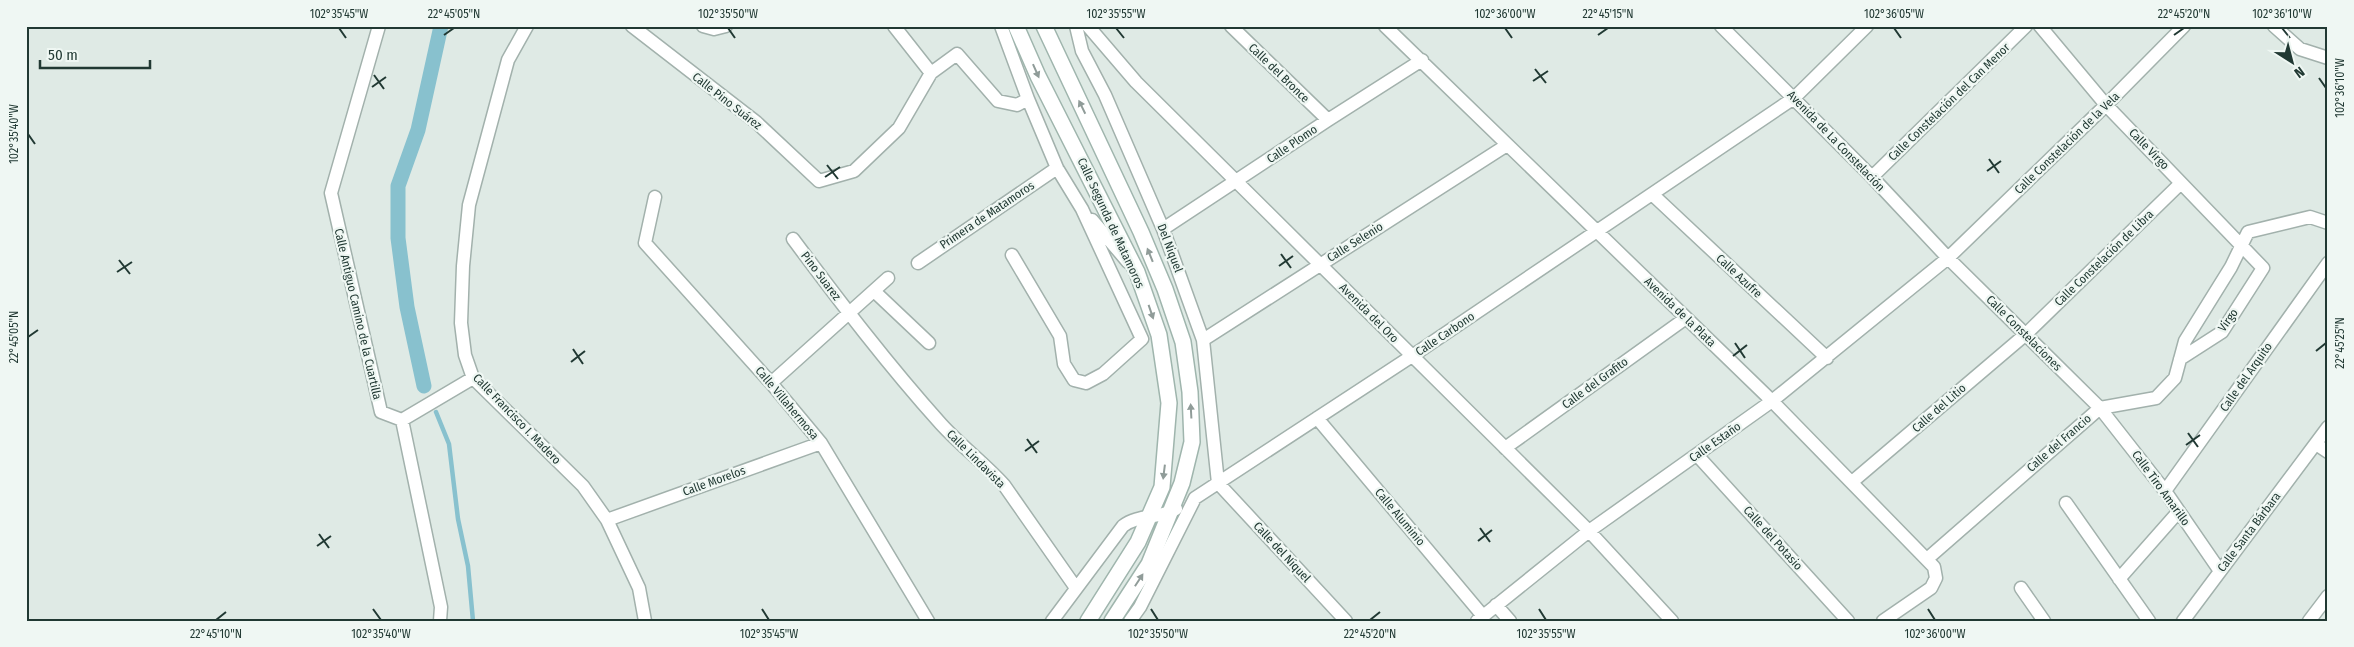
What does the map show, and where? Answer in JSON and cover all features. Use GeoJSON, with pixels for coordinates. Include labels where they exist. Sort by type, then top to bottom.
{"type":"FeatureCollection","features":[{"type":"Feature","properties":{"kind":"main road","name":"Calle Segunda de Matamoros"},"geometry":{"type":"LineString","coordinates":[[1016,26],[1038,76],[1137,272],[1158,335],[1169,403],[1162,487],[1138,542],[1088,621]]}},
{"type":"Feature","properties":{"kind":"main road","name":"Calle Segunda de Matamoros"},"geometry":{"type":"LineString","coordinates":[[1044,26],[1141,232],[1165,289],[1183,342],[1190,392],[1192,442],[1182,483],[1149,564],[1112,621]]}},
{"type":"Feature","properties":{"kind":"street","name":"Calle Antiguo Camino de la Cuartilla"},"geometry":{"type":"LineString","coordinates":[[379,26],[331,193],[380,412],[402,420]]}},
{"type":"Feature","properties":{"kind":"street","name":"Calle Francisco I. Madero"},"geometry":{"type":"LineString","coordinates":[[527,26],[508,60],[469,205],[463,266],[461,323],[465,355],[473,378],[583,486],[607,520],[639,588],[645,621]]}},
{"type":"Feature","properties":{"kind":"street","name":"Calle Pino Suárez"},"geometry":{"type":"LineString","coordinates":[[632,26],[756,122],[818,181],[854,171],[899,128],[931,73]]}},
{"type":"Feature","properties":{"kind":"street"},"geometry":{"type":"LineString","coordinates":[[703,26],[714,28],[726,26]]}},
{"type":"Feature","properties":{"kind":"street"},"geometry":{"type":"LineString","coordinates":[[894,26],[931,73],[957,54],[998,101],[1016,105],[1028,99]]}},
{"type":"Feature","properties":{"kind":"street"},"geometry":{"type":"LineString","coordinates":[[1001,26],[1028,99],[1057,168],[1082,209],[1142,339],[1103,374],[1086,383],[1074,380],[1064,364],[1060,336],[1012,255]]}},
{"type":"Feature","properties":{"kind":"street","name":"Del Niquel"},"geometry":{"type":"LineString","coordinates":[[1076,26],[1082,51],[1102,88],[1163,229],[1203,340],[1218,483]]}},
{"type":"Feature","properties":{"kind":"street","name":"Avenida del Oro"},"geometry":{"type":"LineString","coordinates":[[1088,26],[1136,82],[1589,531],[1672,621]]}},
{"type":"Feature","properties":{"kind":"street","name":"Calle del Bronce"},"geometry":{"type":"LineString","coordinates":[[1231,26],[1328,120]]}},
{"type":"Feature","properties":{"kind":"street","name":"Avenida de la Plata"},"geometry":{"type":"LineString","coordinates":[[1385,26],[1772,402],[1934,567],[1936,578],[1931,588],[1883,621]]}},
{"type":"Feature","properties":{"kind":"street","name":"Avenida de La Constelación"},"geometry":{"type":"LineString","coordinates":[[1721,26],[1872,177],[1948,258]]}},
{"type":"Feature","properties":{"kind":"street","name":"Calle Carbono"},"geometry":{"type":"LineString","coordinates":[[1170,513],[1412,356],[1794,98],[1867,26]]}},
{"type":"Feature","properties":{"kind":"street","name":"Calle Constelación del Can Menor"},"geometry":{"type":"LineString","coordinates":[[1872,177],[2026,26]]}},
{"type":"Feature","properties":{"kind":"street","name":"Calle Virgo"},"geometry":{"type":"LineString","coordinates":[[2040,26],[2106,105],[2263,268]]}},
{"type":"Feature","properties":{"kind":"street","name":"Calle Constelación de la Vela"},"geometry":{"type":"LineString","coordinates":[[1948,258],[2106,105],[2184,26]]}},
{"type":"Feature","properties":{"kind":"street"},"geometry":{"type":"LineString","coordinates":[[2274,26],[2300,49],[2328,58]]}},
{"type":"Feature","properties":{"kind":"street","name":"Calle Plomo"},"geometry":{"type":"LineString","coordinates":[[1163,229],[1422,60]]}},
{"type":"Feature","properties":{"kind":"street","name":"Calle Selenio"},"geometry":{"type":"LineString","coordinates":[[1203,340],[1507,145]]}},
{"type":"Feature","properties":{"kind":"street","name":"Primera de Matamoros"},"geometry":{"type":"LineString","coordinates":[[918,263],[1057,168]]}},
{"type":"Feature","properties":{"kind":"street","name":"Calle Constelación de Libra"},"geometry":{"type":"LineString","coordinates":[[2026,334],[2181,183]]}},
{"type":"Feature","properties":{"kind":"street","name":"Calle Azufre"},"geometry":{"type":"LineString","coordinates":[[1652,194],[1826,358]]}},
{"type":"Feature","properties":{"kind":"street","name":"Calle Villahermosa"},"geometry":{"type":"LineString","coordinates":[[655,197],[645,243],[771,383],[821,443],[928,621]]}},
{"type":"Feature","properties":{"kind":"street"},"geometry":{"type":"LineString","coordinates":[[1082,209],[1137,272]]}},
{"type":"Feature","properties":{"kind":"street"},"geometry":{"type":"LineString","coordinates":[[2310,217],[2328,214]]}},
{"type":"Feature","properties":{"kind":"street"},"geometry":{"type":"LineString","coordinates":[[2310,217],[2328,223]]}},
{"type":"Feature","properties":{"kind":"street","name":"Calle del Francio"},"geometry":{"type":"LineString","coordinates":[[1927,559],[2100,408],[2156,398],[2175,378],[2185,341],[2231,267],[2248,232],[2310,217]]}},
{"type":"Feature","properties":{"kind":"street","name":"Pino Suarez"},"geometry":{"type":"LineString","coordinates":[[793,239],[849,314]]}},
{"type":"Feature","properties":{"kind":"street","name":"Calle Constelaciones"},"geometry":{"type":"LineString","coordinates":[[1948,258],[2100,408]]}},
{"type":"Feature","properties":{"kind":"street","name":"Calle Estaño"},"geometry":{"type":"LineString","coordinates":[[1480,618],[1589,531],[1772,402],[1948,258]]}},
{"type":"Feature","properties":{"kind":"street","name":"Calle del Arquito"},"geometry":{"type":"LineString","coordinates":[[2165,491],[2328,263]]}},
{"type":"Feature","properties":{"kind":"street","name":"Virgo"},"geometry":{"type":"LineString","coordinates":[[2180,359],[2222,332],[2263,268]]}},
{"type":"Feature","properties":{"kind":"street"},"geometry":{"type":"LineString","coordinates":[[771,383],[888,278]]}},
{"type":"Feature","properties":{"kind":"street"},"geometry":{"type":"LineString","coordinates":[[874,291],[929,343]]}},
{"type":"Feature","properties":{"kind":"street","name":"Calle Lindavista"},"geometry":{"type":"LineString","coordinates":[[849,314],[966,452],[992,472],[1004,485],[1076,588]]}},
{"type":"Feature","properties":{"kind":"street","name":"Calle del Grafito"},"geometry":{"type":"LineString","coordinates":[[1505,448],[1686,318]]}},
{"type":"Feature","properties":{"kind":"street","name":"Calle del Litio"},"geometry":{"type":"LineString","coordinates":[[1852,482],[2026,334]]}},
{"type":"Feature","properties":{"kind":"street"},"geometry":{"type":"LineString","coordinates":[[440,621],[441,607],[402,420],[473,378]]}},
{"type":"Feature","properties":{"kind":"street","name":"Calle Tiro Amarillo"},"geometry":{"type":"LineString","coordinates":[[2100,408],[2165,491],[2220,571]]}},
{"type":"Feature","properties":{"kind":"street","name":"Calle Aluminio"},"geometry":{"type":"LineString","coordinates":[[1317,418],[1480,618]]}},
{"type":"Feature","properties":{"kind":"street","name":"Calle Santa Bárbara"},"geometry":{"type":"LineString","coordinates":[[2183,621],[2328,427]]}},
{"type":"Feature","properties":{"kind":"street","name":"Calle Morelos"},"geometry":{"type":"LineString","coordinates":[[607,520],[821,443]]}},
{"type":"Feature","properties":{"kind":"street"},"geometry":{"type":"LineString","coordinates":[[2316,444],[2328,452]]}},
{"type":"Feature","properties":{"kind":"street","name":"Calle del Potasio"},"geometry":{"type":"LineString","coordinates":[[1697,455],[1848,621]]}},
{"type":"Feature","properties":{"kind":"street","name":"Calle del Níquel"},"geometry":{"type":"LineString","coordinates":[[1218,483],[1346,621]]}},
{"type":"Feature","properties":{"kind":"street"},"geometry":{"type":"LineString","coordinates":[[1130,621],[1140,607],[1195,498]]}},
{"type":"Feature","properties":{"kind":"street"},"geometry":{"type":"LineString","coordinates":[[2066,502],[2149,621]]}},
{"type":"Feature","properties":{"kind":"street"},"geometry":{"type":"LineString","coordinates":[[2119,579],[2179,511]]}},
{"type":"Feature","properties":{"kind":"street"},"geometry":{"type":"LineString","coordinates":[[1052,621],[1123,526],[1131,520],[1170,513]]}},
{"type":"Feature","properties":{"kind":"street"},"geometry":{"type":"LineString","coordinates":[[2021,588],[2044,621]]}},
{"type":"Feature","properties":{"kind":"street"},"geometry":{"type":"LineString","coordinates":[[2309,621],[2328,596]]}},
{"type":"Feature","properties":{"kind":"street"},"geometry":{"type":"LineString","coordinates":[[1496,605],[1510,621]]}},
{"type":"Feature","properties":{"kind":"waterway"},"geometry":{"type":"LineString","coordinates":[[424,386],[407,307],[398,238],[398,186],[418,130],[441,26]]}},
{"type":"Feature","properties":{"kind":"waterway"},"geometry":{"type":"LineString","coordinates":[[436,412],[449,444],[458,519],[468,566],[473,621]]}}]}
